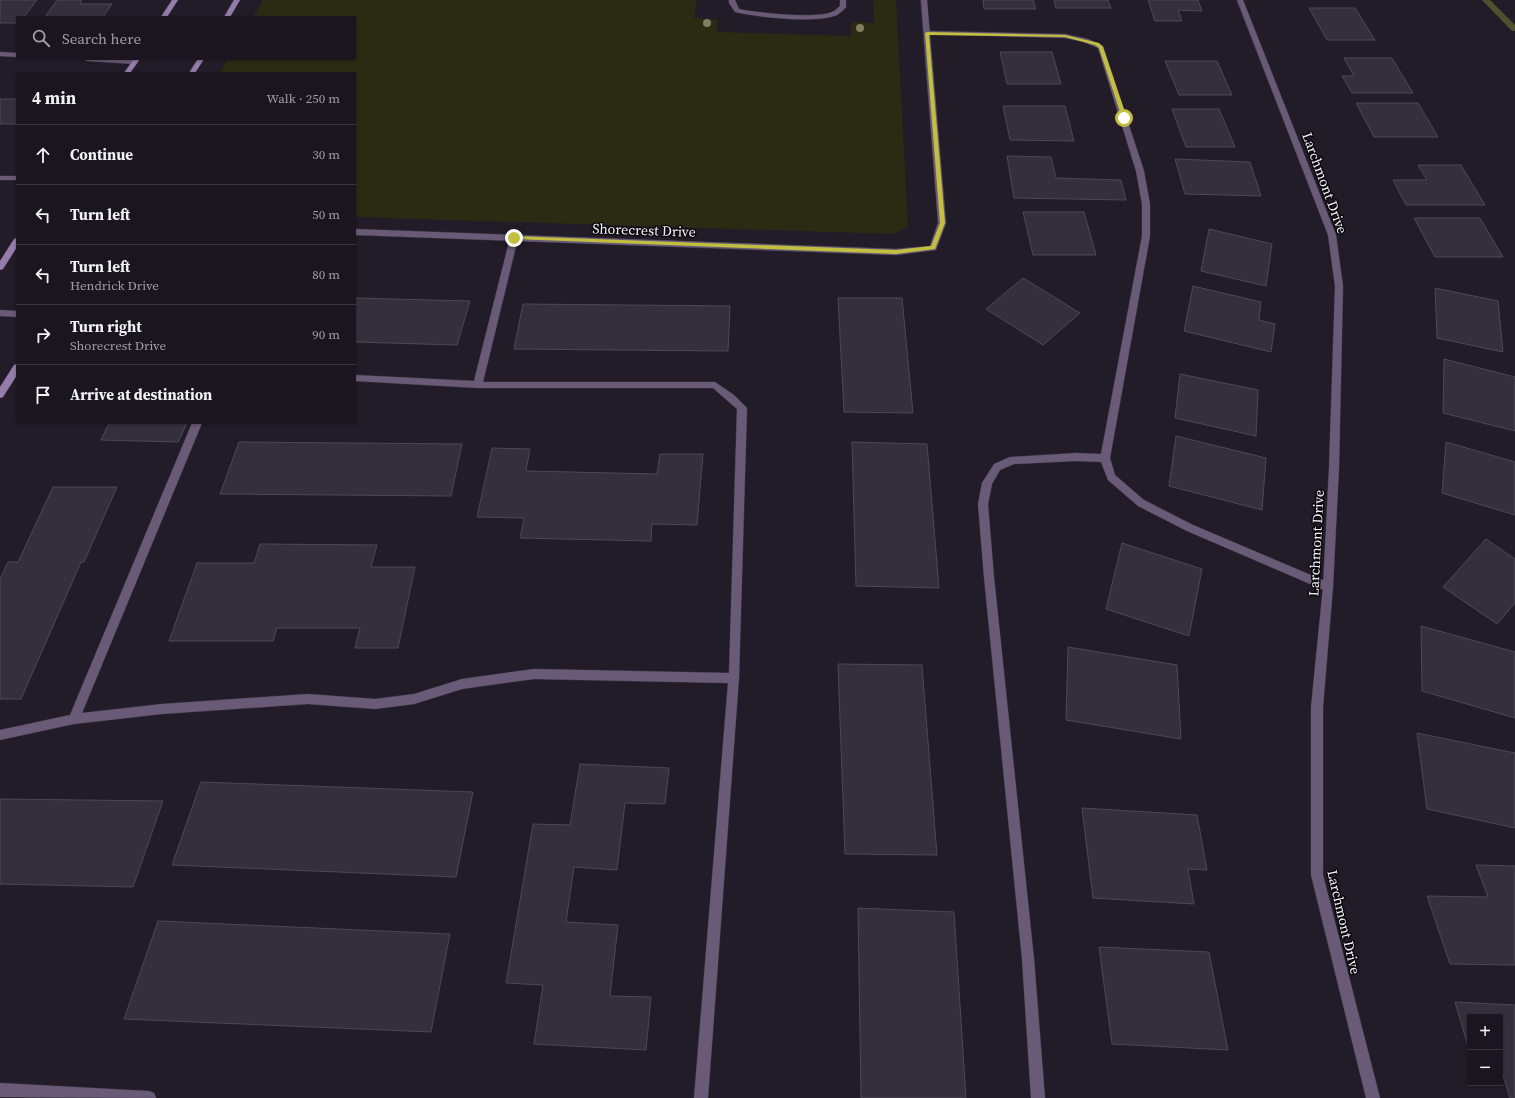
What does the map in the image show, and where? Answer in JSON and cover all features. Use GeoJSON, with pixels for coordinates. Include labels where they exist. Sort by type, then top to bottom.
{"type":"FeatureCollection","features":[{"type":"Feature","properties":{"kind":"main road"},"geometry":{"type":"LineString","coordinates":[[165,16],[175,0]]}},
{"type":"Feature","properties":{"kind":"main road"},"geometry":{"type":"LineString","coordinates":[[228,16],[237,0]]}},
{"type":"Feature","properties":{"kind":"main road"},"geometry":{"type":"LineString","coordinates":[[128,72],[136,60]]}},
{"type":"Feature","properties":{"kind":"main road"},"geometry":{"type":"LineString","coordinates":[[193,72],[200,60]]}},
{"type":"Feature","properties":{"kind":"main road"},"geometry":{"type":"LineString","coordinates":[[0,267],[16,243]]}},
{"type":"Feature","properties":{"kind":"main road"},"geometry":{"type":"LineString","coordinates":[[0,395],[16,369]]}},
{"type":"Feature","properties":{"kind":"street"},"geometry":{"type":"LineString","coordinates":[[732,0],[732,3],[737,11],[753,15],[818,16],[834,13],[843,8],[843,0]]}},
{"type":"Feature","properties":{"kind":"street"},"geometry":{"type":"LineString","coordinates":[[924,0],[927,33],[1065,36],[1086,40],[1101,47],[1140,171],[1146,204],[1146,236],[1105,458],[1111,477],[1141,503],[1190,528],[1328,587]]}},
{"type":"Feature","properties":{"kind":"street","name":"Larchmont Drive"},"geometry":{"type":"LineString","coordinates":[[1240,0],[1332,235],[1339,286],[1334,468],[1328,587],[1317,707],[1317,875],[1373,1098]]}},
{"type":"Feature","properties":{"kind":"street","name":"Shorecrest Drive"},"geometry":{"type":"LineString","coordinates":[[356,232],[896,252],[933,248],[942,223],[927,33]]}},
{"type":"Feature","properties":{"kind":"street"},"geometry":{"type":"LineString","coordinates":[[0,54],[16,55]]}},
{"type":"Feature","properties":{"kind":"street"},"geometry":{"type":"LineString","coordinates":[[0,178],[16,178]]}},
{"type":"Feature","properties":{"kind":"street"},"geometry":{"type":"LineString","coordinates":[[478,385],[514,238]]}},
{"type":"Feature","properties":{"kind":"street"},"geometry":{"type":"LineString","coordinates":[[0,313],[16,314]]}},
{"type":"Feature","properties":{"kind":"street"},"geometry":{"type":"LineString","coordinates":[[356,378],[478,385],[715,385],[731,397],[742,408],[734,678],[701,1098]]}},
{"type":"Feature","properties":{"kind":"street"},"geometry":{"type":"LineString","coordinates":[[74,719],[197,424]]}},
{"type":"Feature","properties":{"kind":"street"},"geometry":{"type":"LineString","coordinates":[[1038,1098],[1028,959],[983,504],[987,483],[997,467],[1013,460],[1076,457],[1105,458]]}},
{"type":"Feature","properties":{"kind":"street"},"geometry":{"type":"LineString","coordinates":[[0,735],[74,719],[162,708],[308,699],[375,704],[414,699],[462,684],[534,674],[734,678]]}},
{"type":"Feature","properties":{"kind":"street"},"geometry":{"type":"LineString","coordinates":[[0,1090],[149,1098]]}},
{"type":"Feature","properties":{"kind":"shaded area"},"geometry":{"type":"Polygon","coordinates":[[[263,0],[697,0],[694,18],[718,20],[716,32],[851,36],[851,24],[854,22],[874,23],[873,0],[896,0],[908,227],[893,234],[356,217],[356,72],[221,72],[227,60],[356,60],[356,16],[254,16],[263,0]]]}},
{"type":"Feature","properties":{"kind":"building"},"geometry":{"type":"Polygon","coordinates":[[[0,0],[37,0],[25,16],[16,16],[16,23],[0,23],[0,0]]]}},
{"type":"Feature","properties":{"kind":"building"},"geometry":{"type":"Polygon","coordinates":[[[57,0],[82,0],[80,4],[112,4],[104,16],[46,16],[57,0]]]}},
{"type":"Feature","properties":{"kind":"building"},"geometry":{"type":"Polygon","coordinates":[[[983,0],[1033,0],[1036,9],[984,9],[983,0]]]}},
{"type":"Feature","properties":{"kind":"building"},"geometry":{"type":"Polygon","coordinates":[[[1054,0],[1108,0],[1111,8],[1056,8],[1054,0]]]}},
{"type":"Feature","properties":{"kind":"building"},"geometry":{"type":"Polygon","coordinates":[[[1148,0],[1198,0],[1202,11],[1178,10],[1182,21],[1155,21],[1148,0]]]}},
{"type":"Feature","properties":{"kind":"building"},"geometry":{"type":"Polygon","coordinates":[[[1309,8],[1355,8],[1375,40],[1327,40],[1309,8]]]}},
{"type":"Feature","properties":{"kind":"building"},"geometry":{"type":"Polygon","coordinates":[[[1000,52],[1052,52],[1061,84],[1007,84],[1000,52]]]}},
{"type":"Feature","properties":{"kind":"building"},"geometry":{"type":"Polygon","coordinates":[[[1344,58],[1392,58],[1413,93],[1352,93],[1342,76],[1354,76],[1344,58]]]}},
{"type":"Feature","properties":{"kind":"building"},"geometry":{"type":"Polygon","coordinates":[[[1165,61],[1217,61],[1232,95],[1179,95],[1165,61]]]}},
{"type":"Feature","properties":{"kind":"building"},"geometry":{"type":"Polygon","coordinates":[[[0,99],[16,99],[16,124],[0,124],[0,99]]]}},
{"type":"Feature","properties":{"kind":"building"},"geometry":{"type":"Polygon","coordinates":[[[1356,103],[1418,103],[1438,137],[1374,137],[1356,103]]]}},
{"type":"Feature","properties":{"kind":"building"},"geometry":{"type":"Polygon","coordinates":[[[1003,106],[1065,106],[1074,141],[1010,140],[1003,106]]]}},
{"type":"Feature","properties":{"kind":"building"},"geometry":{"type":"Polygon","coordinates":[[[1172,109],[1219,109],[1235,147],[1186,147],[1172,109]]]}},
{"type":"Feature","properties":{"kind":"building"},"geometry":{"type":"Polygon","coordinates":[[[1007,156],[1051,157],[1056,178],[1121,180],[1126,200],[1014,198],[1007,156]]]}},
{"type":"Feature","properties":{"kind":"building"},"geometry":{"type":"Polygon","coordinates":[[[1175,159],[1250,162],[1261,196],[1185,194],[1175,159]]]}},
{"type":"Feature","properties":{"kind":"building"},"geometry":{"type":"Polygon","coordinates":[[[1418,165],[1461,165],[1485,205],[1406,205],[1393,180],[1427,180],[1418,165]]]}},
{"type":"Feature","properties":{"kind":"building"},"geometry":{"type":"Polygon","coordinates":[[[1023,212],[1084,212],[1096,255],[1033,255],[1023,212]]]}},
{"type":"Feature","properties":{"kind":"building"},"geometry":{"type":"Polygon","coordinates":[[[1414,218],[1480,218],[1503,257],[1435,257],[1414,218]]]}},
{"type":"Feature","properties":{"kind":"building"},"geometry":{"type":"Polygon","coordinates":[[[1209,229],[1272,244],[1266,286],[1201,271],[1209,229]]]}},
{"type":"Feature","properties":{"kind":"building"},"geometry":{"type":"Polygon","coordinates":[[[1023,278],[1080,313],[1043,345],[986,309],[1023,278]]]}},
{"type":"Feature","properties":{"kind":"building"},"geometry":{"type":"Polygon","coordinates":[[[1193,286],[1261,302],[1259,320],[1275,324],[1271,352],[1184,331],[1193,286]]]}},
{"type":"Feature","properties":{"kind":"building"},"geometry":{"type":"Polygon","coordinates":[[[1435,288],[1498,301],[1503,352],[1437,338],[1435,288]]]}},
{"type":"Feature","properties":{"kind":"building"},"geometry":{"type":"Polygon","coordinates":[[[356,298],[470,301],[457,345],[356,342],[356,298]]]}},
{"type":"Feature","properties":{"kind":"building"},"geometry":{"type":"Polygon","coordinates":[[[838,298],[902,298],[913,413],[844,412],[838,298]]]}},
{"type":"Feature","properties":{"kind":"building"},"geometry":{"type":"Polygon","coordinates":[[[523,304],[730,306],[728,351],[514,349],[523,304]]]}},
{"type":"Feature","properties":{"kind":"building"},"geometry":{"type":"Polygon","coordinates":[[[1444,359],[1515,377],[1515,431],[1443,413],[1444,359]]]}},
{"type":"Feature","properties":{"kind":"building"},"geometry":{"type":"Polygon","coordinates":[[[1180,374],[1258,390],[1256,436],[1175,418],[1180,374]]]}},
{"type":"Feature","properties":{"kind":"building"},"geometry":{"type":"Polygon","coordinates":[[[109,424],[187,424],[178,442],[101,440],[109,424]]]}},
{"type":"Feature","properties":{"kind":"building"},"geometry":{"type":"Polygon","coordinates":[[[1176,436],[1266,458],[1262,510],[1169,486],[1176,436]]]}},
{"type":"Feature","properties":{"kind":"building"},"geometry":{"type":"Polygon","coordinates":[[[239,442],[462,444],[451,496],[220,494],[239,442]]]}},
{"type":"Feature","properties":{"kind":"building"},"geometry":{"type":"Polygon","coordinates":[[[852,442],[927,444],[939,588],[856,586],[852,442]]]}},
{"type":"Feature","properties":{"kind":"building"},"geometry":{"type":"Polygon","coordinates":[[[1446,442],[1515,462],[1515,515],[1442,493],[1446,442]]]}},
{"type":"Feature","properties":{"kind":"building"},"geometry":{"type":"Polygon","coordinates":[[[492,448],[530,449],[526,471],[657,474],[660,454],[703,454],[697,525],[652,524],[651,541],[520,538],[524,518],[477,517],[492,448]]]}},
{"type":"Feature","properties":{"kind":"building"},"geometry":{"type":"Polygon","coordinates":[[[53,487],[117,487],[84,562],[81,562],[21,699],[0,699],[0,579],[8,562],[18,562],[53,487]]]}},
{"type":"Feature","properties":{"kind":"building"},"geometry":{"type":"Polygon","coordinates":[[[1486,539],[1515,559],[1515,603],[1497,624],[1443,587],[1486,539]]]}},
{"type":"Feature","properties":{"kind":"building"},"geometry":{"type":"Polygon","coordinates":[[[1122,543],[1202,569],[1189,636],[1106,609],[1122,543]]]}},
{"type":"Feature","properties":{"kind":"building"},"geometry":{"type":"Polygon","coordinates":[[[260,544],[377,545],[371,567],[415,567],[398,648],[355,648],[360,628],[277,628],[273,641],[169,641],[197,563],[254,563],[260,544]]]}},
{"type":"Feature","properties":{"kind":"building"},"geometry":{"type":"Polygon","coordinates":[[[1421,626],[1515,652],[1515,718],[1422,691],[1421,626]]]}},
{"type":"Feature","properties":{"kind":"building"},"geometry":{"type":"Polygon","coordinates":[[[1068,647],[1177,665],[1181,739],[1066,720],[1068,647]]]}},
{"type":"Feature","properties":{"kind":"building"},"geometry":{"type":"Polygon","coordinates":[[[838,664],[922,665],[937,855],[845,854],[838,664]]]}},
{"type":"Feature","properties":{"kind":"building"},"geometry":{"type":"Polygon","coordinates":[[[1417,733],[1515,753],[1515,828],[1427,809],[1417,733]]]}},
{"type":"Feature","properties":{"kind":"building"},"geometry":{"type":"Polygon","coordinates":[[[580,764],[669,768],[665,804],[625,803],[617,870],[574,867],[566,922],[618,925],[610,996],[651,997],[646,1050],[534,1044],[543,985],[506,983],[533,824],[570,825],[580,764]]]}},
{"type":"Feature","properties":{"kind":"building"},"geometry":{"type":"Polygon","coordinates":[[[201,782],[473,792],[456,877],[172,865],[201,782]]]}},
{"type":"Feature","properties":{"kind":"building"},"geometry":{"type":"Polygon","coordinates":[[[0,799],[163,801],[133,887],[0,884],[0,799]]]}},
{"type":"Feature","properties":{"kind":"building"},"geometry":{"type":"Polygon","coordinates":[[[1082,808],[1197,815],[1207,870],[1188,869],[1194,904],[1093,898],[1082,808]]]}},
{"type":"Feature","properties":{"kind":"building"},"geometry":{"type":"Polygon","coordinates":[[[1476,865],[1515,866],[1515,965],[1450,964],[1427,896],[1488,897],[1476,865]]]}},
{"type":"Feature","properties":{"kind":"building"},"geometry":{"type":"Polygon","coordinates":[[[858,908],[954,912],[966,1098],[861,1098],[858,908]]]}},
{"type":"Feature","properties":{"kind":"building"},"geometry":{"type":"Polygon","coordinates":[[[158,921],[450,934],[431,1032],[124,1019],[158,921]]]}},
{"type":"Feature","properties":{"kind":"building"},"geometry":{"type":"Polygon","coordinates":[[[1099,947],[1209,952],[1228,1050],[1112,1044],[1099,947]]]}},
{"type":"Feature","properties":{"kind":"building"},"geometry":{"type":"Polygon","coordinates":[[[1455,1002],[1515,1005],[1515,1098],[1510,1098],[1503,1076],[1503,1014],[1467,1014],[1467,1043],[1455,1002]]]}},
{"type":"Feature","properties":{"kind":"waterway"},"geometry":{"type":"LineString","coordinates":[[1486,0],[1515,29]]}},
{"type":"Feature","properties":{"kind":"route"},"geometry":{"type":"LineString","coordinates":[[514,238],[896,252],[933,248],[942,223],[927,33],[1065,36],[1086,40],[1097,44],[1101,47],[1124,118]]}}]}
